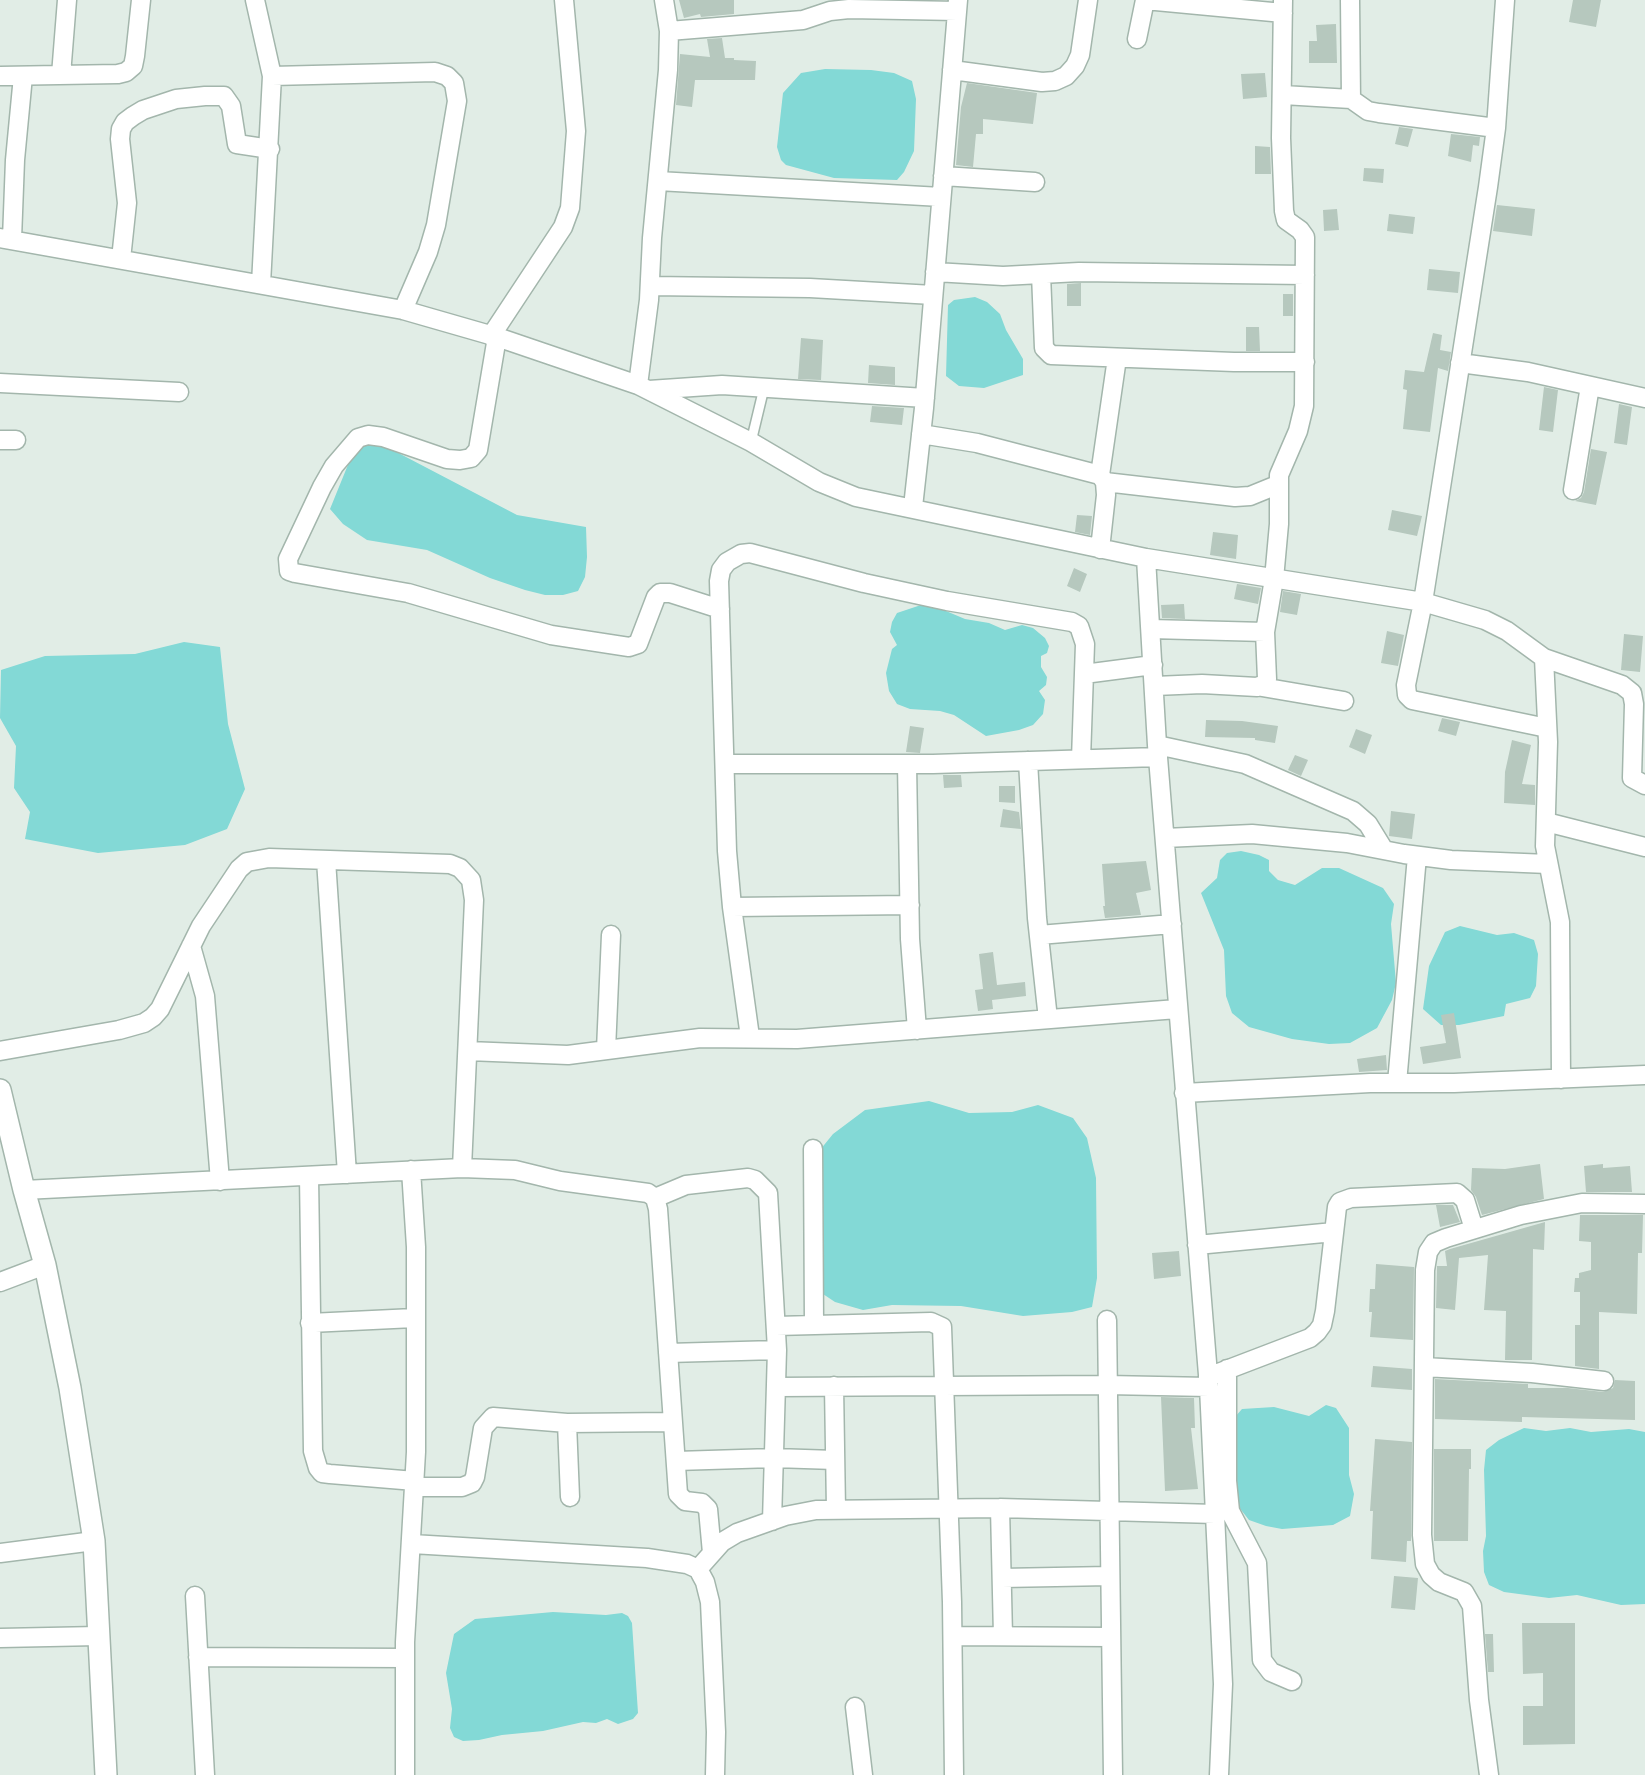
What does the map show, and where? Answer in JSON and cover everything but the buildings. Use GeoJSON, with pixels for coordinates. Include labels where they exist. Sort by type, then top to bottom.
{"type":"FeatureCollection","features":[{"type":"Feature","properties":{"kind":"street"},"geometry":{"type":"LineString","coordinates":[[61,75],[67,0]]}},
{"type":"Feature","properties":{"kind":"street"},"geometry":{"type":"LineString","coordinates":[[0,76],[127,72],[133,66],[135,56],[141,0]]}},
{"type":"Feature","properties":{"kind":"street"},"geometry":{"type":"LineString","coordinates":[[255,0],[272,76],[261,284]]}},
{"type":"Feature","properties":{"kind":"street"},"geometry":{"type":"LineString","coordinates":[[564,0],[576,131],[570,208],[563,227],[494,337],[478,450],[471,458],[446,459],[383,437],[368,435],[358,438],[334,466],[322,487],[288,559],[289,570],[408,593],[551,635],[629,647],[638,644],[660,593],[670,593],[720,609]]}},
{"type":"Feature","properties":{"kind":"street"},"geometry":{"type":"LineString","coordinates":[[644,388],[668,69],[669,31],[664,0]]}},
{"type":"Feature","properties":{"kind":"street"},"geometry":{"type":"LineString","coordinates":[[952,70],[1042,82],[1055,81],[1066,76],[1080,55],[1087,0]]}},
{"type":"Feature","properties":{"kind":"street"},"geometry":{"type":"LineString","coordinates":[[1137,39],[1145,0],[1283,7],[1284,211],[1286,220],[1305,237],[1304,362],[1302,419],[1279,475],[1279,524],[1274,579],[1265,632],[1267,679],[1262,687]]}},
{"type":"Feature","properties":{"kind":"street"},"geometry":{"type":"LineString","coordinates":[[1350,0],[1351,99]]}},
{"type":"Feature","properties":{"kind":"street"},"geometry":{"type":"LineString","coordinates":[[1504,0],[1496,128],[1423,602],[1406,685],[1407,695],[1412,700],[1547,729]]}},
{"type":"Feature","properties":{"kind":"street"},"geometry":{"type":"LineString","coordinates":[[669,31],[803,20],[828,6],[849,9],[957,6],[925,398],[913,508]]}},
{"type":"Feature","properties":{"kind":"street"},"geometry":{"type":"LineString","coordinates":[[272,76],[435,72],[447,76],[453,83],[457,101],[436,225],[428,252],[402,310]]}},
{"type":"Feature","properties":{"kind":"street"},"geometry":{"type":"LineString","coordinates":[[23,76],[6,238],[402,310],[494,337],[644,388],[751,442],[820,482],[856,497],[1146,558],[1423,602],[1485,620],[1507,631],[1544,658],[1622,685],[1632,693],[1632,778],[1645,785]]}},
{"type":"Feature","properties":{"kind":"street"},"geometry":{"type":"LineString","coordinates":[[1283,95],[1351,99],[1368,111],[1496,128]]}},
{"type":"Feature","properties":{"kind":"street"},"geometry":{"type":"LineString","coordinates":[[121,259],[127,203],[120,139],[125,122],[143,110],[176,99],[224,96],[231,106],[237,144],[270,149]]}},
{"type":"Feature","properties":{"kind":"street"},"geometry":{"type":"LineString","coordinates":[[943,176],[1035,182]]}},
{"type":"Feature","properties":{"kind":"street"},"geometry":{"type":"LineString","coordinates":[[658,181],[941,197]]}},
{"type":"Feature","properties":{"kind":"street"},"geometry":{"type":"LineString","coordinates":[[935,272],[1003,276],[1079,272],[1305,275]]}},
{"type":"Feature","properties":{"kind":"street"},"geometry":{"type":"LineString","coordinates":[[1041,274],[1043,338],[1047,352],[1063,356],[1304,362]]}},
{"type":"Feature","properties":{"kind":"street"},"geometry":{"type":"LineString","coordinates":[[650,286],[810,288],[933,295]]}},
{"type":"Feature","properties":{"kind":"street"},"geometry":{"type":"LineString","coordinates":[[1100,549],[1106,495],[1102,479],[1117,358]]}},
{"type":"Feature","properties":{"kind":"street"},"geometry":{"type":"LineString","coordinates":[[1460,363],[1528,372],[1645,398]]}},
{"type":"Feature","properties":{"kind":"street"},"geometry":{"type":"LineString","coordinates":[[0,383],[179,392]]}},
{"type":"Feature","properties":{"kind":"street"},"geometry":{"type":"LineString","coordinates":[[644,388],[722,385],[925,398]]}},
{"type":"Feature","properties":{"kind":"street"},"geometry":{"type":"LineString","coordinates":[[1573,490],[1590,386]]}},
{"type":"Feature","properties":{"kind":"street"},"geometry":{"type":"LineString","coordinates":[[921,434],[977,443],[1102,479],[1235,497],[1262,492],[1278,485]]}},
{"type":"Feature","properties":{"kind":"street"},"geometry":{"type":"LineString","coordinates":[[750,1037],[727,851],[719,581],[721,570],[734,557],[750,553],[864,583],[947,601],[1072,622],[1079,626],[1083,634],[1084,674],[1081,759]]}},
{"type":"Feature","properties":{"kind":"street"},"geometry":{"type":"LineString","coordinates":[[1146,558],[1157,751],[1197,1245],[1216,1376],[1230,1511],[1256,1563],[1262,1660],[1271,1672],[1292,1681]]}},
{"type":"Feature","properties":{"kind":"street"},"geometry":{"type":"LineString","coordinates":[[1151,629],[1265,632]]}},
{"type":"Feature","properties":{"kind":"street"},"geometry":{"type":"LineString","coordinates":[[1544,658],[1548,864],[1557,896],[1560,922],[1561,1079]]}},
{"type":"Feature","properties":{"kind":"street"},"geometry":{"type":"LineString","coordinates":[[1084,674],[1153,665]]}},
{"type":"Feature","properties":{"kind":"street"},"geometry":{"type":"LineString","coordinates":[[1155,686],[1202,684],[1262,687],[1344,701]]}},
{"type":"Feature","properties":{"kind":"street"},"geometry":{"type":"LineString","coordinates":[[725,764],[1028,761],[1081,759],[1157,751],[1245,764],[1353,811],[1368,824],[1384,850]]}},
{"type":"Feature","properties":{"kind":"street"},"geometry":{"type":"LineString","coordinates":[[1028,761],[1039,935],[1048,1019]]}},
{"type":"Feature","properties":{"kind":"street"},"geometry":{"type":"LineString","coordinates":[[907,764],[910,905],[917,1030]]}},
{"type":"Feature","properties":{"kind":"street"},"geometry":{"type":"LineString","coordinates":[[1546,822],[1645,847]]}},
{"type":"Feature","properties":{"kind":"street"},"geometry":{"type":"LineString","coordinates":[[1165,838],[1252,834],[1347,843],[1451,860],[1548,864]]}},
{"type":"Feature","properties":{"kind":"street"},"geometry":{"type":"LineString","coordinates":[[1397,1083],[1417,856]]}},
{"type":"Feature","properties":{"kind":"street"},"geometry":{"type":"LineString","coordinates":[[0,1051],[119,1030],[144,1023],[153,1017],[160,1009],[191,946],[239,869],[247,862],[269,858],[450,864],[466,872],[471,880],[474,900],[463,1168]]}},
{"type":"Feature","properties":{"kind":"street"},"geometry":{"type":"LineString","coordinates":[[326,860],[346,1174]]}},
{"type":"Feature","properties":{"kind":"street"},"geometry":{"type":"LineString","coordinates":[[732,907],[910,905]]}},
{"type":"Feature","properties":{"kind":"street"},"geometry":{"type":"LineString","coordinates":[[1039,935],[1171,924]]}},
{"type":"Feature","properties":{"kind":"street"},"geometry":{"type":"LineString","coordinates":[[606,1051],[611,935]]}},
{"type":"Feature","properties":{"kind":"street"},"geometry":{"type":"LineString","coordinates":[[191,946],[205,996],[220,1181]]}},
{"type":"Feature","properties":{"kind":"street"},"geometry":{"type":"LineString","coordinates":[[468,1051],[568,1055],[700,1038],[797,1039],[1177,1009]]}},
{"type":"Feature","properties":{"kind":"street"},"geometry":{"type":"LineString","coordinates":[[1184,1093],[1645,1075]]}},
{"type":"Feature","properties":{"kind":"street"},"geometry":{"type":"LineString","coordinates":[[0,1090],[8,1154],[24,1190],[45,1265],[70,1388],[94,1541],[106,1775]]}},
{"type":"Feature","properties":{"kind":"street"},"geometry":{"type":"LineString","coordinates":[[813,1149],[814,1325]]}},
{"type":"Feature","properties":{"kind":"street"},"geometry":{"type":"LineString","coordinates":[[24,1190],[463,1168],[515,1170],[560,1181],[641,1191],[655,1198],[680,1499],[702,1503],[708,1509],[712,1552]]}},
{"type":"Feature","properties":{"kind":"street"},"geometry":{"type":"LineString","coordinates":[[405,1775],[405,1658],[415,1484],[415,1227],[411,1170]]}},
{"type":"Feature","properties":{"kind":"street"},"geometry":{"type":"LineString","coordinates":[[309,1176],[312,1222],[309,1269],[313,1451],[322,1473],[462,1487],[472,1483],[475,1477],[483,1428],[493,1417],[568,1423],[673,1422]]}},
{"type":"Feature","properties":{"kind":"street"},"geometry":{"type":"LineString","coordinates":[[655,1198],[677,1188],[701,1182],[748,1178],[764,1187],[768,1193],[777,1350],[772,1521]]}},
{"type":"Feature","properties":{"kind":"street"},"geometry":{"type":"LineString","coordinates":[[776,1387],[1107,1385],[1216,1376],[1310,1338],[1317,1332],[1322,1325],[1325,1311],[1337,1207],[1344,1199],[1448,1192],[1462,1195],[1475,1228]]}},
{"type":"Feature","properties":{"kind":"street"},"geometry":{"type":"LineString","coordinates":[[1489,1775],[1479,1700],[1472,1606],[1464,1592],[1439,1582],[1431,1575],[1425,1563],[1422,1535],[1425,1270],[1428,1252],[1434,1243],[1505,1219],[1581,1203],[1645,1204]]}},
{"type":"Feature","properties":{"kind":"street"},"geometry":{"type":"LineString","coordinates":[[1197,1245],[1334,1232]]}},
{"type":"Feature","properties":{"kind":"street"},"geometry":{"type":"LineString","coordinates":[[0,1282],[45,1265]]}},
{"type":"Feature","properties":{"kind":"street"},"geometry":{"type":"LineString","coordinates":[[310,1323],[414,1318]]}},
{"type":"Feature","properties":{"kind":"street"},"geometry":{"type":"LineString","coordinates":[[1107,1320],[1113,1775]]}},
{"type":"Feature","properties":{"kind":"street"},"geometry":{"type":"LineString","coordinates":[[776,1326],[939,1323],[944,1333],[953,1636],[954,1775]]}},
{"type":"Feature","properties":{"kind":"street"},"geometry":{"type":"LineString","coordinates":[[668,1353],[777,1350]]}},
{"type":"Feature","properties":{"kind":"street"},"geometry":{"type":"LineString","coordinates":[[1424,1367],[1532,1373],[1604,1381]]}},
{"type":"Feature","properties":{"kind":"street"},"geometry":{"type":"LineString","coordinates":[[1216,1376],[1215,1514],[1223,1684],[1219,1775]]}},
{"type":"Feature","properties":{"kind":"street"},"geometry":{"type":"LineString","coordinates":[[834,1386],[836,1510]]}},
{"type":"Feature","properties":{"kind":"street"},"geometry":{"type":"LineString","coordinates":[[568,1423],[570,1497]]}},
{"type":"Feature","properties":{"kind":"street"},"geometry":{"type":"LineString","coordinates":[[676,1461],[774,1458],[835,1460]]}},
{"type":"Feature","properties":{"kind":"street"},"geometry":{"type":"LineString","coordinates":[[698,1569],[722,1542],[737,1533],[804,1511],[1000,1508],[1215,1514]]}},
{"type":"Feature","properties":{"kind":"street"},"geometry":{"type":"LineString","coordinates":[[1000,1508],[1003,1636]]}},
{"type":"Feature","properties":{"kind":"street"},"geometry":{"type":"LineString","coordinates":[[0,1553],[94,1541]]}},
{"type":"Feature","properties":{"kind":"street"},"geometry":{"type":"LineString","coordinates":[[412,1544],[647,1558],[687,1564],[698,1569],[705,1582],[710,1602],[716,1732],[715,1775]]}},
{"type":"Feature","properties":{"kind":"street"},"geometry":{"type":"LineString","coordinates":[[1002,1578],[1109,1576]]}},
{"type":"Feature","properties":{"kind":"street"},"geometry":{"type":"LineString","coordinates":[[195,1595],[205,1775]]}},
{"type":"Feature","properties":{"kind":"street"},"geometry":{"type":"LineString","coordinates":[[0,1638],[98,1636]]}},
{"type":"Feature","properties":{"kind":"street"},"geometry":{"type":"LineString","coordinates":[[953,1636],[1110,1637]]}},
{"type":"Feature","properties":{"kind":"street"},"geometry":{"type":"LineString","coordinates":[[198,1657],[405,1658]]}},
{"type":"Feature","properties":{"kind":"street"},"geometry":{"type":"LineString","coordinates":[[855,1707],[863,1775]]}},
{"type":"Feature","properties":{"kind":"lane"},"geometry":{"type":"LineString","coordinates":[[751,442],[764,388]]}},
{"type":"Feature","properties":{"kind":"water"},"geometry":{"type":"Polygon","coordinates":[[[825,69],[894,73],[912,81],[916,99],[914,151],[897,180],[834,178],[786,165],[781,160],[777,147],[783,93],[801,73],[825,69]]]}},
{"type":"Feature","properties":{"kind":"water"},"geometry":{"type":"Polygon","coordinates":[[[975,297],[987,302],[1000,314],[1023,359],[1023,375],[984,388],[959,386],[946,376],[948,305],[954,300],[975,297]]]}},
{"type":"Feature","properties":{"kind":"water"},"geometry":{"type":"Polygon","coordinates":[[[367,444],[385,446],[517,515],[586,527],[585,577],[578,591],[563,595],[545,595],[525,590],[490,578],[427,550],[367,540],[343,524],[330,509],[354,450],[367,444]]]}},
{"type":"Feature","properties":{"kind":"water"},"geometry":{"type":"Polygon","coordinates":[[[936,604],[965,619],[989,623],[1005,630],[1022,625],[1033,628],[1045,638],[1049,646],[1047,653],[1041,656],[1041,667],[1047,677],[1046,685],[1039,691],[1045,700],[1043,714],[1033,725],[986,736],[954,715],[910,709],[897,704],[889,691],[886,673],[892,649],[897,645],[890,632],[892,622],[897,613],[921,605],[936,604]]]}},
{"type":"Feature","properties":{"kind":"water"},"geometry":{"type":"Polygon","coordinates":[[[184,642],[220,647],[228,724],[245,789],[227,829],[185,845],[98,853],[25,839],[30,812],[14,788],[16,746],[0,718],[1,670],[45,656],[135,654],[184,642]]]}},
{"type":"Feature","properties":{"kind":"water"},"geometry":{"type":"Polygon","coordinates":[[[1241,851],[1269,860],[1269,871],[1278,880],[1295,885],[1322,868],[1339,868],[1383,888],[1394,904],[1391,924],[1396,983],[1392,1000],[1377,1028],[1350,1043],[1329,1044],[1292,1039],[1249,1027],[1232,1013],[1226,996],[1224,950],[1201,893],[1217,878],[1220,860],[1227,853],[1241,851]]]}},
{"type":"Feature","properties":{"kind":"water"},"geometry":{"type":"Polygon","coordinates":[[[1460,926],[1497,935],[1514,933],[1534,940],[1538,954],[1536,986],[1530,998],[1506,1004],[1504,1016],[1459,1025],[1441,1025],[1423,1009],[1429,966],[1445,932],[1460,926]]]}},
{"type":"Feature","properties":{"kind":"water"},"geometry":{"type":"Polygon","coordinates":[[[929,1101],[969,1113],[1012,1112],[1038,1105],[1073,1118],[1087,1138],[1096,1178],[1097,1278],[1092,1307],[1072,1312],[1023,1316],[961,1306],[892,1305],[863,1310],[835,1302],[823,1294],[820,1150],[833,1134],[865,1110],[929,1101]]]}},
{"type":"Feature","properties":{"kind":"water"},"geometry":{"type":"Polygon","coordinates":[[[1326,1405],[1336,1408],[1349,1428],[1349,1475],[1354,1494],[1350,1516],[1333,1525],[1282,1529],[1249,1520],[1238,1506],[1235,1490],[1235,1417],[1242,1409],[1274,1407],[1309,1416],[1326,1405]]]}},
{"type":"Feature","properties":{"kind":"water"},"geometry":{"type":"Polygon","coordinates":[[[1524,1428],[1546,1431],[1570,1428],[1591,1432],[1629,1429],[1645,1432],[1645,1604],[1621,1605],[1577,1595],[1549,1598],[1504,1592],[1489,1585],[1484,1572],[1483,1551],[1486,1536],[1486,1450],[1499,1440],[1524,1428]]]}},
{"type":"Feature","properties":{"kind":"water"},"geometry":{"type":"Polygon","coordinates":[[[553,1612],[606,1615],[622,1613],[628,1616],[632,1623],[638,1713],[633,1719],[618,1724],[607,1719],[596,1723],[583,1722],[479,1740],[463,1741],[454,1737],[450,1728],[452,1709],[446,1673],[454,1634],[475,1619],[553,1612]]]}}]}
